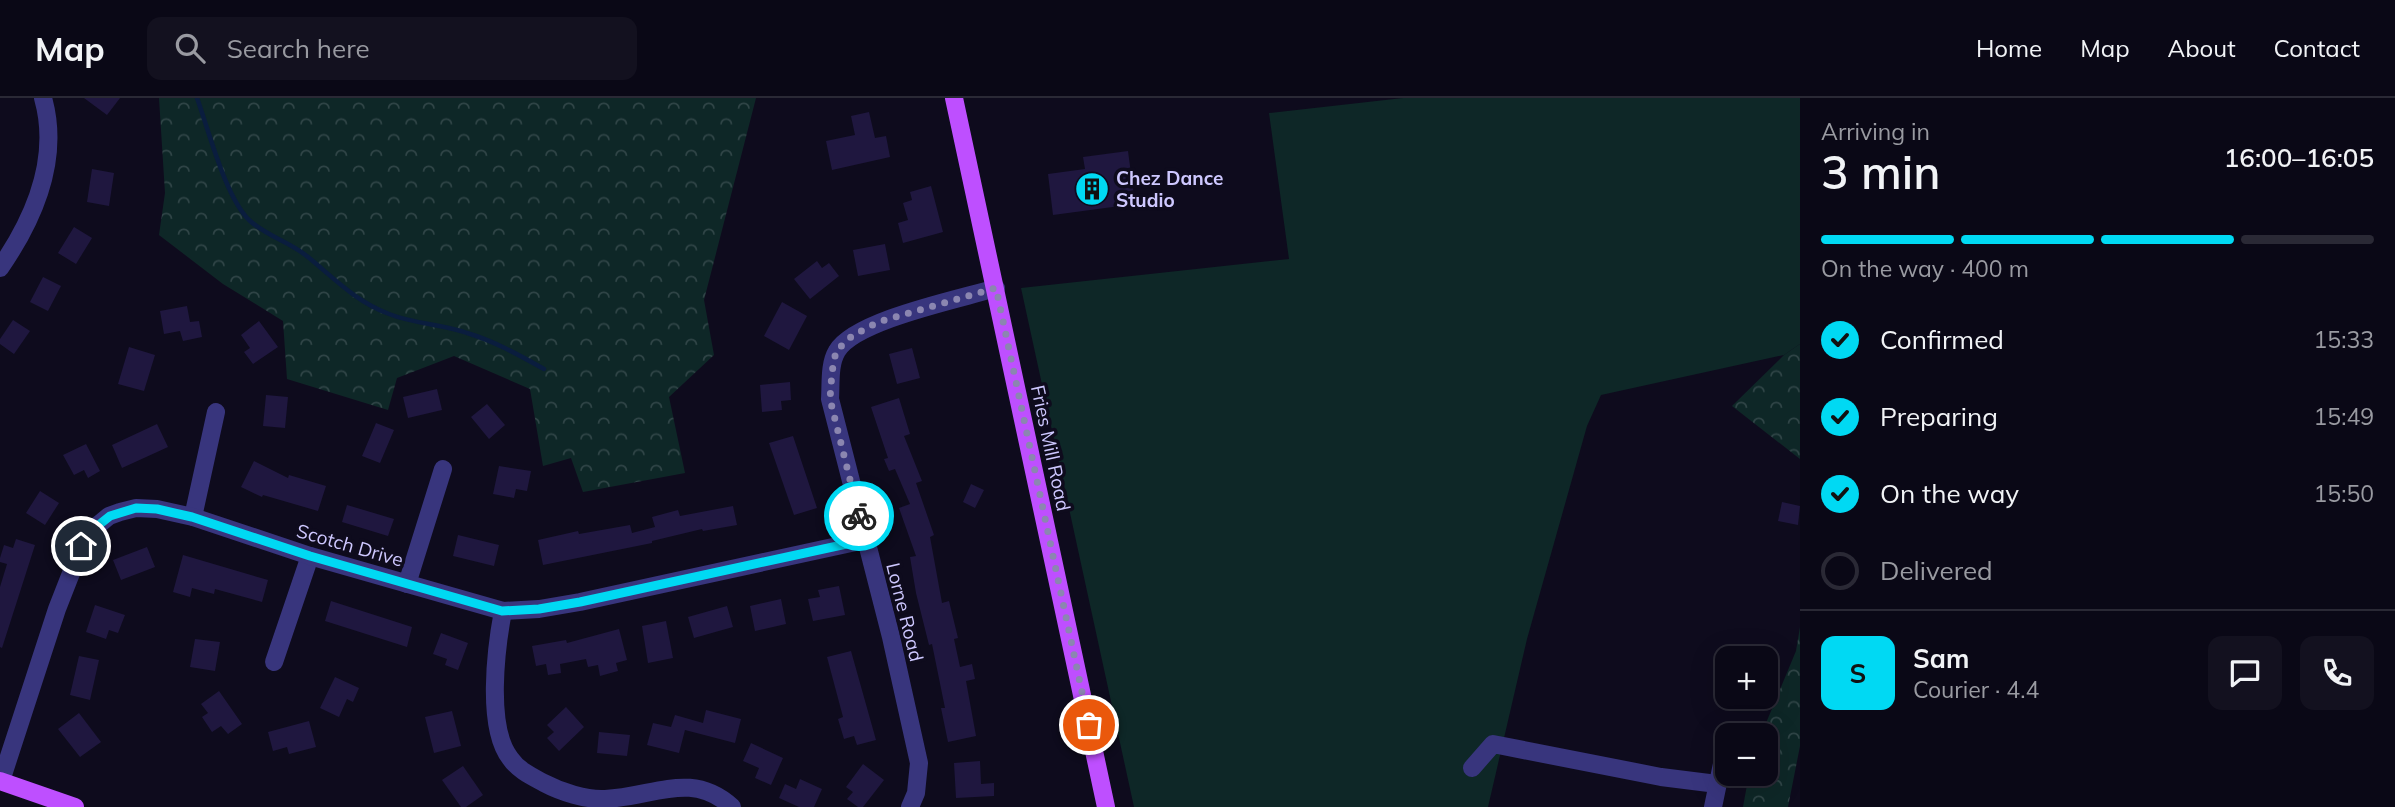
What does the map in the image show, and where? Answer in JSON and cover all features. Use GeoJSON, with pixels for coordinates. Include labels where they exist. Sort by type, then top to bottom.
{"type":"FeatureCollection","features":[{"type":"Feature","properties":{"kind":"main road","name":"Fries Mill Road"},"geometry":{"type":"LineString","coordinates":[[954,98],[1106,807]]}},
{"type":"Feature","properties":{"kind":"main road"},"geometry":{"type":"LineString","coordinates":[[0,781],[75,807]]}},
{"type":"Feature","properties":{"kind":"street"},"geometry":{"type":"LineString","coordinates":[[0,268],[29,219],[48,159],[50,130],[43,98]]}},
{"type":"Feature","properties":{"kind":"street","name":"Lorne Road"},"geometry":{"type":"LineString","coordinates":[[911,807],[916,793],[919,763],[891,637],[830,399],[832,372],[836,351],[852,336],[878,322],[996,288]]}},
{"type":"Feature","properties":{"kind":"street"},"geometry":{"type":"LineString","coordinates":[[192,517],[216,412]]}},
{"type":"Feature","properties":{"kind":"street"},"geometry":{"type":"LineString","coordinates":[[407,584],[443,468]]}},
{"type":"Feature","properties":{"kind":"street","name":"Scotch Drive"},"geometry":{"type":"LineString","coordinates":[[0,781],[57,609],[86,535],[110,516],[136,508],[157,509],[192,517],[310,556],[502,611],[539,609],[580,602],[865,540]]}},
{"type":"Feature","properties":{"kind":"street"},"geometry":{"type":"LineString","coordinates":[[274,662],[310,556]]}},
{"type":"Feature","properties":{"kind":"street"},"geometry":{"type":"LineString","coordinates":[[502,611],[494,709],[508,756],[523,771],[553,788],[602,799],[649,794],[674,787],[695,787],[714,792],[732,807]]}},
{"type":"Feature","properties":{"kind":"street"},"geometry":{"type":"LineString","coordinates":[[1472,768],[1493,744],[1661,777],[1715,785]]}},
{"type":"Feature","properties":{"kind":"street"},"geometry":{"type":"LineString","coordinates":[[1713,807],[1717,786]]}},
{"type":"Feature","properties":{"kind":"green space"},"geometry":{"type":"Polygon","coordinates":[[[159,98],[756,98],[704,300],[714,355],[669,397],[685,473],[583,492],[571,458],[543,466],[530,389],[454,356],[397,378],[388,410],[287,379],[283,321],[223,284],[159,235],[165,193],[159,98]]]}},
{"type":"Feature","properties":{"kind":"green space"},"geometry":{"type":"Polygon","coordinates":[[[1403,98],[1800,98],[1800,344],[1784,355],[1601,395],[1587,426],[1527,639],[1488,807],[1134,807],[1021,288],[1289,259],[1269,113],[1403,98]]]}},
{"type":"Feature","properties":{"kind":"green space"},"geometry":{"type":"Polygon","coordinates":[[[1800,344],[1800,459],[1732,406],[1784,355],[1800,344]]]}},
{"type":"Feature","properties":{"kind":"green space"},"geometry":{"type":"Polygon","coordinates":[[[1800,627],[1800,746],[1788,807],[1743,807],[1747,786],[1778,786],[1778,723],[1766,723],[1772,709],[1778,709],[1778,694],[1796,651],[1800,627]]]}},
{"type":"Feature","properties":{"kind":"building"},"geometry":{"type":"Polygon","coordinates":[[[84,98],[120,98],[107,115],[84,98]]]}},
{"type":"Feature","properties":{"kind":"building"},"geometry":{"type":"Polygon","coordinates":[[[869,112],[875,138],[886,136],[890,157],[832,170],[826,141],[855,135],[851,116],[869,112]]]}},
{"type":"Feature","properties":{"kind":"building","name":"Chez Dance Studio"},"geometry":{"type":"Polygon","coordinates":[[[1128,151],[1135,204],[1053,215],[1048,174],[1085,169],[1083,157],[1128,151]]]}},
{"type":"Feature","properties":{"kind":"building"},"geometry":{"type":"Polygon","coordinates":[[[92,169],[114,173],[109,206],[87,202],[92,169]]]}},
{"type":"Feature","properties":{"kind":"building"},"geometry":{"type":"Polygon","coordinates":[[[931,186],[943,232],[903,243],[898,223],[908,220],[903,203],[912,200],[910,192],[931,186]]]}},
{"type":"Feature","properties":{"kind":"building"},"geometry":{"type":"Polygon","coordinates":[[[74,227],[92,238],[76,264],[58,253],[74,227]]]}},
{"type":"Feature","properties":{"kind":"building"},"geometry":{"type":"Polygon","coordinates":[[[885,244],[890,270],[858,276],[853,250],[885,244]]]}},
{"type":"Feature","properties":{"kind":"building"},"geometry":{"type":"Polygon","coordinates":[[[817,261],[822,268],[829,263],[839,276],[810,299],[794,279],[817,261]]]}},
{"type":"Feature","properties":{"kind":"building"},"geometry":{"type":"Polygon","coordinates":[[[43,277],[61,286],[48,311],[30,302],[43,277]]]}},
{"type":"Feature","properties":{"kind":"building"},"geometry":{"type":"Polygon","coordinates":[[[782,302],[807,316],[789,350],[764,336],[782,302]]]}},
{"type":"Feature","properties":{"kind":"building"},"geometry":{"type":"Polygon","coordinates":[[[187,306],[190,322],[199,321],[202,337],[183,341],[180,331],[164,334],[160,311],[187,306]]]}},
{"type":"Feature","properties":{"kind":"building"},"geometry":{"type":"Polygon","coordinates":[[[13,320],[30,331],[14,354],[0,344],[0,339],[13,320]]]}},
{"type":"Feature","properties":{"kind":"building"},"geometry":{"type":"Polygon","coordinates":[[[259,321],[278,347],[253,364],[244,352],[250,348],[241,335],[259,321]]]}},
{"type":"Feature","properties":{"kind":"building"},"geometry":{"type":"Polygon","coordinates":[[[129,347],[155,355],[144,391],[118,384],[129,347]]]}},
{"type":"Feature","properties":{"kind":"building"},"geometry":{"type":"Polygon","coordinates":[[[912,348],[920,378],[897,384],[889,354],[912,348]]]}},
{"type":"Feature","properties":{"kind":"building"},"geometry":{"type":"Polygon","coordinates":[[[790,382],[791,400],[781,401],[782,410],[762,412],[760,385],[790,382]]]}},
{"type":"Feature","properties":{"kind":"building"},"geometry":{"type":"Polygon","coordinates":[[[437,389],[442,410],[408,418],[403,397],[437,389]]]}},
{"type":"Feature","properties":{"kind":"building"},"geometry":{"type":"Polygon","coordinates":[[[266,395],[288,397],[285,428],[263,426],[266,395]]]}},
{"type":"Feature","properties":{"kind":"building"},"geometry":{"type":"Polygon","coordinates":[[[899,398],[910,434],[904,436],[922,481],[916,483],[934,535],[930,537],[942,603],[949,601],[958,638],[954,639],[960,667],[972,664],[975,679],[966,681],[976,736],[948,742],[941,708],[945,708],[932,644],[929,645],[916,593],[910,557],[916,556],[899,508],[910,504],[895,469],[889,471],[884,459],[888,458],[871,407],[899,398]]]}},
{"type":"Feature","properties":{"kind":"building"},"geometry":{"type":"Polygon","coordinates":[[[487,404],[505,425],[489,439],[471,417],[487,404]]]}},
{"type":"Feature","properties":{"kind":"building"},"geometry":{"type":"Polygon","coordinates":[[[376,423],[394,430],[380,463],[362,456],[376,423]]]}},
{"type":"Feature","properties":{"kind":"building"},"geometry":{"type":"Polygon","coordinates":[[[157,424],[168,447],[122,468],[112,445],[157,424]]]}},
{"type":"Feature","properties":{"kind":"building"},"geometry":{"type":"Polygon","coordinates":[[[793,436],[817,508],[794,515],[769,443],[793,436]]]}},
{"type":"Feature","properties":{"kind":"building"},"geometry":{"type":"Polygon","coordinates":[[[86,444],[100,471],[88,478],[84,470],[74,475],[63,455],[86,444]]]}},
{"type":"Feature","properties":{"kind":"building"},"geometry":{"type":"Polygon","coordinates":[[[254,461],[288,478],[289,475],[326,486],[318,511],[263,495],[262,497],[241,487],[254,461]]]}},
{"type":"Feature","properties":{"kind":"building"},"geometry":{"type":"Polygon","coordinates":[[[499,466],[531,471],[527,491],[516,489],[514,498],[493,494],[499,466]]]}},
{"type":"Feature","properties":{"kind":"building"},"geometry":{"type":"Polygon","coordinates":[[[971,484],[984,490],[975,508],[963,502],[971,484]]]}},
{"type":"Feature","properties":{"kind":"building"},"geometry":{"type":"Polygon","coordinates":[[[40,491],[59,503],[45,525],[26,513],[40,491]]]}},
{"type":"Feature","properties":{"kind":"building"},"geometry":{"type":"Polygon","coordinates":[[[1782,502],[1800,506],[1798,525],[1778,521],[1782,502]]]}},
{"type":"Feature","properties":{"kind":"building"},"geometry":{"type":"Polygon","coordinates":[[[347,505],[394,519],[388,536],[342,522],[347,505]]]}},
{"type":"Feature","properties":{"kind":"building"},"geometry":{"type":"Polygon","coordinates":[[[733,506],[737,525],[703,531],[702,529],[652,543],[543,565],[538,540],[578,531],[579,534],[630,525],[632,533],[655,527],[652,517],[678,510],[680,516],[733,506]]]}},
{"type":"Feature","properties":{"kind":"building"},"geometry":{"type":"Polygon","coordinates":[[[458,535],[499,545],[494,566],[453,556],[458,535]]]}},
{"type":"Feature","properties":{"kind":"building"},"geometry":{"type":"Polygon","coordinates":[[[16,539],[35,545],[2,648],[0,587],[7,564],[0,562],[0,558],[4,545],[13,548],[16,539]]]}},
{"type":"Feature","properties":{"kind":"building"},"geometry":{"type":"Polygon","coordinates":[[[147,547],[155,567],[121,580],[113,560],[147,547]]]}},
{"type":"Feature","properties":{"kind":"building"},"geometry":{"type":"Polygon","coordinates":[[[183,555],[268,580],[262,602],[215,589],[214,594],[192,588],[190,597],[173,592],[183,555]]]}},
{"type":"Feature","properties":{"kind":"building"},"geometry":{"type":"Polygon","coordinates":[[[839,586],[845,615],[813,621],[808,599],[820,597],[818,590],[839,586]]]}},
{"type":"Feature","properties":{"kind":"building"},"geometry":{"type":"Polygon","coordinates":[[[781,599],[786,624],[755,631],[750,606],[781,599]]]}},
{"type":"Feature","properties":{"kind":"building"},"geometry":{"type":"Polygon","coordinates":[[[331,601],[412,627],[407,647],[325,621],[331,601]]]}},
{"type":"Feature","properties":{"kind":"building"},"geometry":{"type":"Polygon","coordinates":[[[95,605],[125,615],[118,633],[109,630],[106,639],[86,632],[95,605]]]}},
{"type":"Feature","properties":{"kind":"building"},"geometry":{"type":"Polygon","coordinates":[[[727,606],[733,627],[694,638],[688,617],[727,606]]]}},
{"type":"Feature","properties":{"kind":"building"},"geometry":{"type":"Polygon","coordinates":[[[666,621],[673,658],[648,663],[642,626],[666,621]]]}},
{"type":"Feature","properties":{"kind":"building"},"geometry":{"type":"Polygon","coordinates":[[[619,629],[627,660],[616,663],[618,671],[600,676],[598,665],[588,667],[586,659],[560,664],[561,673],[548,675],[546,664],[536,666],[532,646],[566,640],[567,643],[619,629]]]}},
{"type":"Feature","properties":{"kind":"building"},"geometry":{"type":"Polygon","coordinates":[[[441,633],[468,643],[458,670],[445,665],[447,659],[433,654],[441,633]]]}},
{"type":"Feature","properties":{"kind":"building"},"geometry":{"type":"Polygon","coordinates":[[[195,639],[220,642],[215,671],[190,667],[195,639]]]}},
{"type":"Feature","properties":{"kind":"building"},"geometry":{"type":"Polygon","coordinates":[[[851,651],[876,740],[857,745],[854,736],[844,739],[838,719],[843,717],[827,657],[851,651]]]}},
{"type":"Feature","properties":{"kind":"building"},"geometry":{"type":"Polygon","coordinates":[[[79,656],[99,660],[90,700],[70,695],[79,656]]]}},
{"type":"Feature","properties":{"kind":"building"},"geometry":{"type":"Polygon","coordinates":[[[335,677],[359,688],[353,702],[347,699],[339,717],[320,708],[335,677]]]}},
{"type":"Feature","properties":{"kind":"building"},"geometry":{"type":"Polygon","coordinates":[[[219,691],[242,724],[228,734],[221,726],[212,732],[202,717],[208,713],[201,704],[219,691]]]}},
{"type":"Feature","properties":{"kind":"building"},"geometry":{"type":"Polygon","coordinates":[[[566,707],[584,727],[559,751],[547,738],[554,732],[547,725],[566,707]]]}},
{"type":"Feature","properties":{"kind":"building"},"geometry":{"type":"Polygon","coordinates":[[[706,710],[741,719],[735,743],[685,730],[679,753],[647,745],[653,723],[671,727],[675,715],[703,723],[706,710]]]}},
{"type":"Feature","properties":{"kind":"building"},"geometry":{"type":"Polygon","coordinates":[[[452,711],[461,746],[434,753],[425,717],[452,711]]]}},
{"type":"Feature","properties":{"kind":"building"},"geometry":{"type":"Polygon","coordinates":[[[79,713],[101,742],[80,757],[58,729],[79,713]]]}},
{"type":"Feature","properties":{"kind":"building"},"geometry":{"type":"Polygon","coordinates":[[[309,721],[316,747],[289,754],[287,747],[273,751],[268,732],[309,721]]]}},
{"type":"Feature","properties":{"kind":"building"},"geometry":{"type":"Polygon","coordinates":[[[599,732],[630,735],[627,756],[597,753],[599,732]]]}},
{"type":"Feature","properties":{"kind":"building"},"geometry":{"type":"Polygon","coordinates":[[[751,743],[783,758],[771,785],[755,778],[759,768],[743,761],[751,743]]]}},
{"type":"Feature","properties":{"kind":"building"},"geometry":{"type":"Polygon","coordinates":[[[980,761],[981,784],[994,783],[994,796],[956,798],[954,763],[980,761]]]}},
{"type":"Feature","properties":{"kind":"building"},"geometry":{"type":"Polygon","coordinates":[[[863,764],[884,780],[863,807],[858,807],[847,799],[853,792],[846,787],[863,764]]]}},
{"type":"Feature","properties":{"kind":"building"},"geometry":{"type":"Polygon","coordinates":[[[463,766],[483,795],[466,807],[461,807],[442,780],[463,766]]]}},
{"type":"Feature","properties":{"kind":"building"},"geometry":{"type":"Polygon","coordinates":[[[800,779],[822,789],[814,807],[799,807],[779,798],[785,784],[796,789],[800,779]]]}},
{"type":"Feature","properties":{"kind":"waterway"},"geometry":{"type":"LineString","coordinates":[[197,98],[225,180],[240,209],[256,226],[301,252],[346,289],[377,309],[477,336],[544,369]]}},
{"type":"Feature","properties":{"kind":"way so far"},"geometry":{"type":"LineString","coordinates":[[859,516],[830,399],[836,351],[852,336],[878,322],[996,288],[1089,725]]}},
{"type":"Feature","properties":{"kind":"place","name":"Chez Dance Studio"},"geometry":{"type":"Point","coordinates":[1092,189]}},
{"type":"Feature","properties":{"kind":"route"},"geometry":{"type":"LineString","coordinates":[[81,546],[86,535],[110,516],[136,508],[157,509],[192,517],[310,556],[502,611],[539,609],[580,602],[865,540],[859,516]]}}]}
